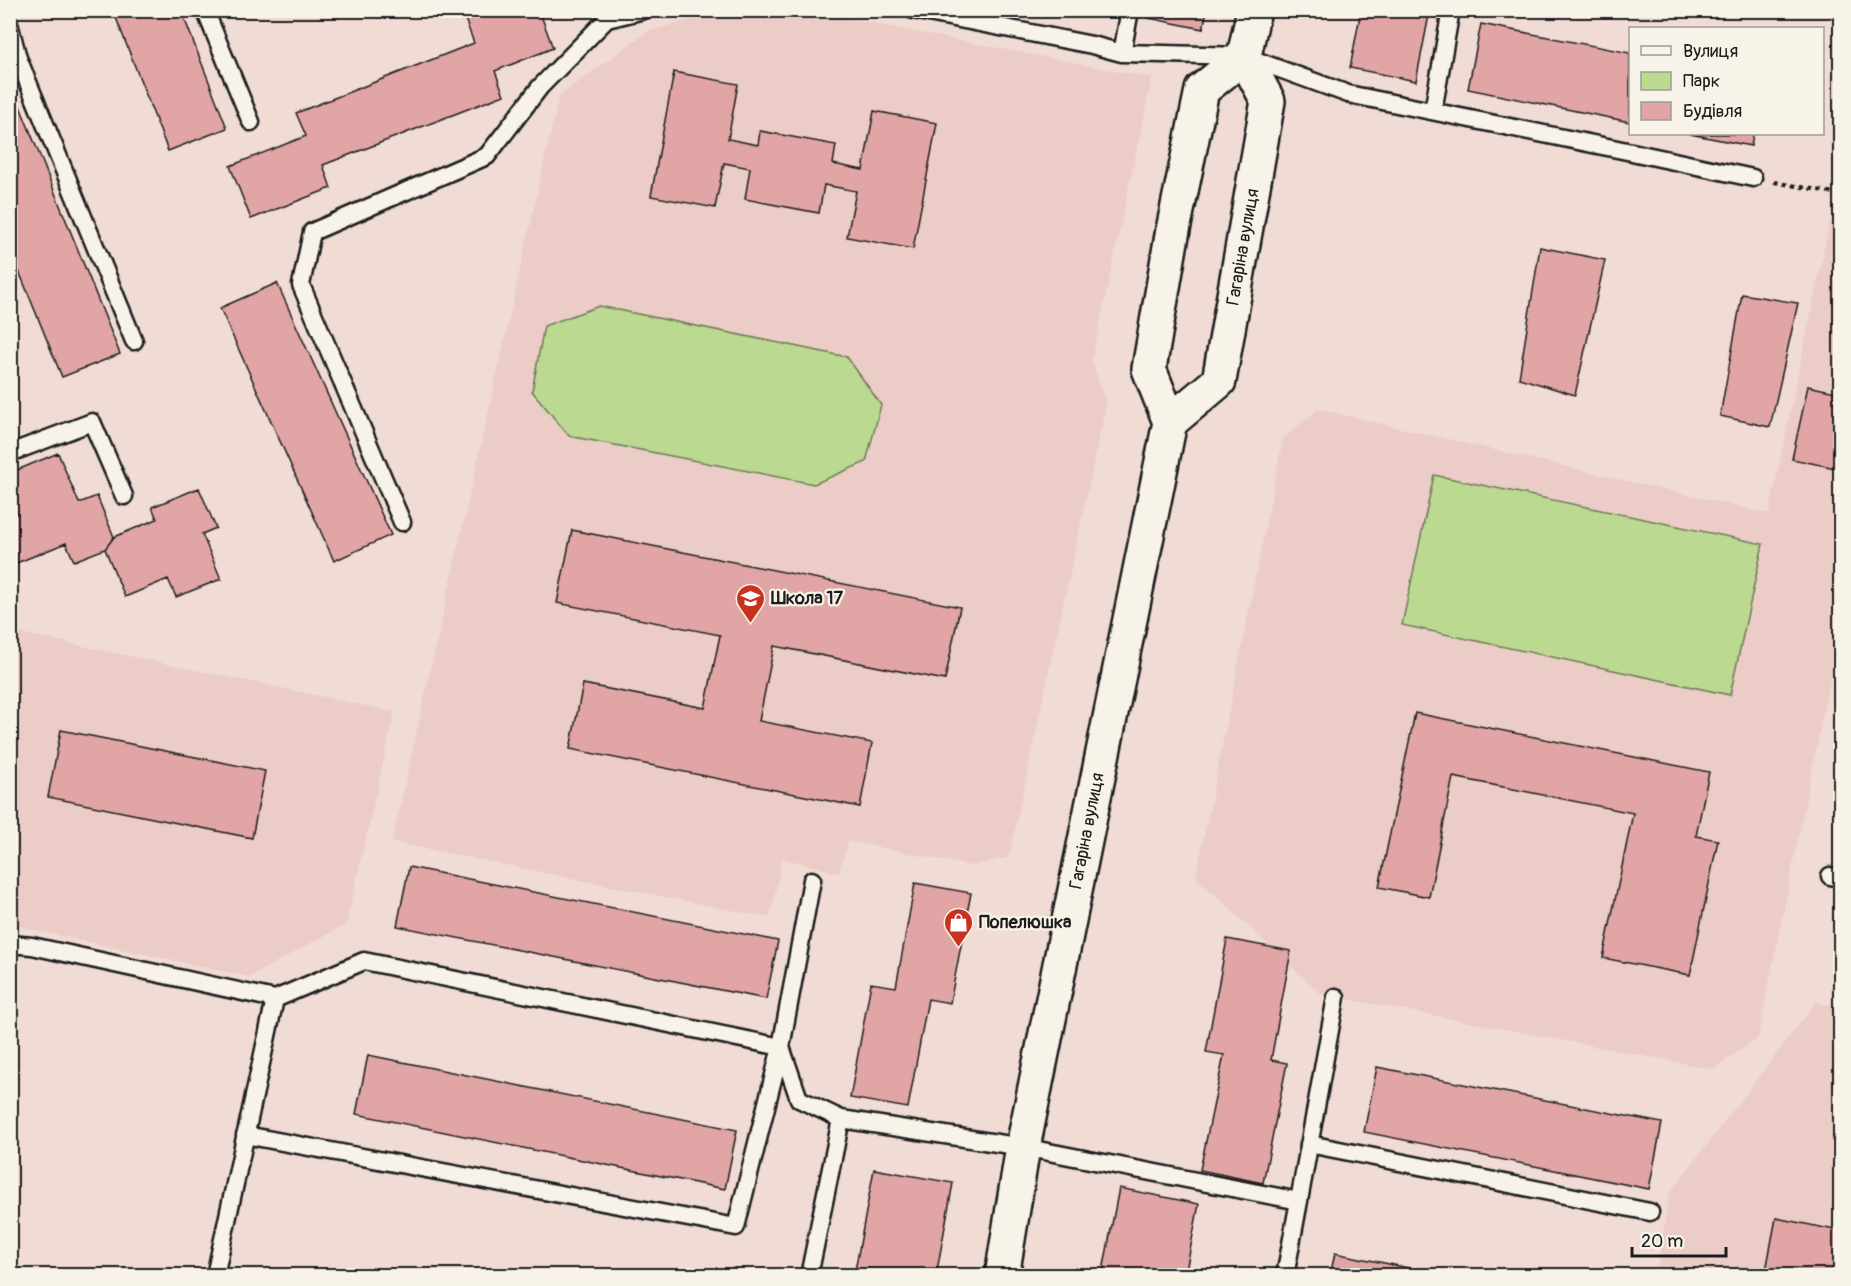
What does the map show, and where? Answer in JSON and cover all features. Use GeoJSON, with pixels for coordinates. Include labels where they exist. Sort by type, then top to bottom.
{"type":"FeatureCollection","features":[{"type":"Feature","properties":{"kind":"street"},"geometry":{"type":"LineString","coordinates":[[1170,422],[1149,369],[1172,235],[1202,90],[1244,56],[1254,10]]}},
{"type":"Feature","properties":{"kind":"street","name":"Гагаріна вулиця"},"geometry":{"type":"LineString","coordinates":[[1002,1275],[1023,1147],[1170,422],[1219,381],[1268,101],[1244,56]]}},
{"type":"Feature","properties":{"kind":"lane"},"geometry":{"type":"LineString","coordinates":[[205,10],[251,122]]}},
{"type":"Feature","properties":{"kind":"lane"},"geometry":{"type":"LineString","coordinates":[[402,522],[301,285],[312,232],[487,156],[540,87],[603,15],[644,10]]}},
{"type":"Feature","properties":{"kind":"lane"},"geometry":{"type":"LineString","coordinates":[[913,10],[1122,52],[1244,56],[1348,94],[1753,178]]}},
{"type":"Feature","properties":{"kind":"lane"},"geometry":{"type":"LineString","coordinates":[[1122,52],[1130,10]]}},
{"type":"Feature","properties":{"kind":"lane"},"geometry":{"type":"LineString","coordinates":[[1433,111],[1451,10]]}},
{"type":"Feature","properties":{"kind":"lane"},"geometry":{"type":"LineString","coordinates":[[10,27],[18,58],[134,340]]}},
{"type":"Feature","properties":{"kind":"lane"},"geometry":{"type":"LineString","coordinates":[[10,453],[92,422],[124,496]]}},
{"type":"Feature","properties":{"kind":"lane"},"geometry":{"type":"LineString","coordinates":[[245,1135],[736,1227],[781,1047],[812,880]]}},
{"type":"Feature","properties":{"kind":"lane"},"geometry":{"type":"LineString","coordinates":[[10,944],[32,946],[275,999],[364,961],[781,1047]]}},
{"type":"Feature","properties":{"kind":"lane"},"geometry":{"type":"LineString","coordinates":[[1285,1275],[1336,997]]}},
{"type":"Feature","properties":{"kind":"lane"},"geometry":{"type":"LineString","coordinates":[[215,1275],[275,999]]}},
{"type":"Feature","properties":{"kind":"lane"},"geometry":{"type":"LineString","coordinates":[[781,1047],[799,1098],[841,1119],[1023,1147],[1299,1202]]}},
{"type":"Feature","properties":{"kind":"lane"},"geometry":{"type":"LineString","coordinates":[[809,1275],[841,1119]]}},
{"type":"Feature","properties":{"kind":"lane"},"geometry":{"type":"LineString","coordinates":[[1309,1144],[1650,1212]]}},
{"type":"Feature","properties":{"kind":"path"},"geometry":{"type":"LineString","coordinates":[[1753,178],[1840,194]]}},
{"type":"Feature","properties":{"kind":"shaded area","name":"Школа 17"},"geometry":{"type":"Polygon","coordinates":[[[731,10],[809,11],[1152,78],[1092,360],[1106,405],[1009,857],[972,866],[848,841],[839,873],[782,858],[770,918],[392,842],[559,96],[648,31],[731,10]]]}},
{"type":"Feature","properties":{"kind":"shaded area"},"geometry":{"type":"Polygon","coordinates":[[[1830,221],[1840,222],[1840,629],[1758,1038],[1713,1069],[1321,994],[1196,877],[1283,439],[1318,409],[1769,514],[1830,221]]]}},
{"type":"Feature","properties":{"kind":"shaded area"},"geometry":{"type":"Polygon","coordinates":[[[11,631],[395,712],[346,924],[249,977],[11,925],[11,631]]]}},
{"type":"Feature","properties":{"kind":"shaded area"},"geometry":{"type":"Polygon","coordinates":[[[1816,1002],[1840,1007],[1840,1275],[1657,1276],[1669,1194],[1816,1002]]]}},
{"type":"Feature","properties":{"kind":"green space"},"geometry":{"type":"Polygon","coordinates":[[[599,306],[847,357],[881,405],[866,462],[814,484],[569,436],[532,391],[544,326],[599,306]]]}},
{"type":"Feature","properties":{"kind":"green space"},"geometry":{"type":"Polygon","coordinates":[[[1434,475],[1763,544],[1730,695],[1402,625],[1434,475]]]}},
{"type":"Feature","properties":{"kind":"building"},"geometry":{"type":"Polygon","coordinates":[[[113,10],[181,10],[227,128],[168,151],[113,10]]]}},
{"type":"Feature","properties":{"kind":"building"},"geometry":{"type":"Polygon","coordinates":[[[487,10],[539,10],[553,48],[495,71],[504,95],[323,165],[331,188],[251,219],[230,166],[306,136],[296,113],[474,43],[465,19],[487,10]]]}},
{"type":"Feature","properties":{"kind":"building"},"geometry":{"type":"Polygon","coordinates":[[[1149,10],[1207,10],[1203,29],[1148,18],[1149,10]]]}},
{"type":"Feature","properties":{"kind":"building"},"geometry":{"type":"Polygon","coordinates":[[[1361,10],[1430,10],[1416,81],[1350,68],[1361,10]]]}},
{"type":"Feature","properties":{"kind":"building"},"geometry":{"type":"Polygon","coordinates":[[[1481,24],[1629,53],[1629,122],[1468,89],[1481,24]]]}},
{"type":"Feature","properties":{"kind":"building"},"geometry":{"type":"Polygon","coordinates":[[[674,72],[738,84],[728,139],[758,145],[760,131],[836,145],[833,164],[863,170],[874,111],[937,123],[913,249],[847,237],[856,191],[824,185],[819,213],[745,199],[750,168],[724,163],[715,208],[651,196],[674,72]]]}},
{"type":"Feature","properties":{"kind":"building"},"geometry":{"type":"Polygon","coordinates":[[[17,99],[120,354],[62,377],[10,249],[10,102],[17,99]]]}},
{"type":"Feature","properties":{"kind":"building"},"geometry":{"type":"Polygon","coordinates":[[[1695,135],[1753,135],[1751,146],[1695,135]]]}},
{"type":"Feature","properties":{"kind":"building"},"geometry":{"type":"Polygon","coordinates":[[[1540,247],[1605,260],[1575,395],[1519,378],[1540,247]]]}},
{"type":"Feature","properties":{"kind":"building"},"geometry":{"type":"Polygon","coordinates":[[[277,283],[391,535],[334,561],[220,308],[277,283]]]}},
{"type":"Feature","properties":{"kind":"building"},"geometry":{"type":"Polygon","coordinates":[[[1742,294],[1798,303],[1770,427],[1720,416],[1742,294]]]}},
{"type":"Feature","properties":{"kind":"building"},"geometry":{"type":"Polygon","coordinates":[[[1808,386],[1840,393],[1840,469],[1792,459],[1808,386]]]}},
{"type":"Feature","properties":{"kind":"building"},"geometry":{"type":"Polygon","coordinates":[[[58,453],[79,503],[97,496],[114,537],[105,549],[74,561],[66,543],[14,564],[10,557],[10,516],[17,514],[10,497],[10,473],[58,453]]]}},
{"type":"Feature","properties":{"kind":"building"},"geometry":{"type":"Polygon","coordinates":[[[199,488],[216,528],[202,534],[221,579],[176,597],[168,579],[125,597],[105,549],[114,537],[157,519],[152,507],[199,488]]]}},
{"type":"Feature","properties":{"kind":"building"},"geometry":{"type":"Polygon","coordinates":[[[572,530],[960,607],[945,680],[774,646],[759,721],[872,743],[860,807],[570,749],[583,684],[705,708],[720,635],[557,603],[572,530]]]}},
{"type":"Feature","properties":{"kind":"building"},"geometry":{"type":"Polygon","coordinates":[[[1415,713],[1709,772],[1696,836],[1718,840],[1690,975],[1603,958],[1633,813],[1453,777],[1429,897],[1379,887],[1415,713]]]}},
{"type":"Feature","properties":{"kind":"building"},"geometry":{"type":"Polygon","coordinates":[[[61,730],[265,771],[252,838],[48,797],[61,730]]]}},
{"type":"Feature","properties":{"kind":"building"},"geometry":{"type":"Polygon","coordinates":[[[409,867],[778,941],[766,999],[397,926],[409,867]]]}},
{"type":"Feature","properties":{"kind":"building"},"geometry":{"type":"Polygon","coordinates":[[[915,883],[971,893],[950,1003],[928,999],[908,1108],[850,1098],[871,983],[896,987],[915,883]]]}},
{"type":"Feature","properties":{"kind":"building"},"geometry":{"type":"Polygon","coordinates":[[[1227,939],[1291,951],[1271,1060],[1287,1063],[1263,1183],[1200,1170],[1224,1055],[1206,1052],[1227,939]]]}},
{"type":"Feature","properties":{"kind":"building"},"geometry":{"type":"Polygon","coordinates":[[[368,1055],[737,1130],[725,1189],[356,1114],[368,1055]]]}},
{"type":"Feature","properties":{"kind":"building"},"geometry":{"type":"Polygon","coordinates":[[[1377,1067],[1662,1123],[1649,1189],[1364,1132],[1377,1067]]]}},
{"type":"Feature","properties":{"kind":"building"},"geometry":{"type":"Polygon","coordinates":[[[874,1169],[953,1183],[936,1276],[854,1276],[874,1169]]]}},
{"type":"Feature","properties":{"kind":"building"},"geometry":{"type":"Polygon","coordinates":[[[1119,1188],[1199,1204],[1185,1276],[1102,1276],[1119,1188]]]}},
{"type":"Feature","properties":{"kind":"building"},"geometry":{"type":"Polygon","coordinates":[[[1776,1218],[1840,1231],[1832,1276],[1765,1276],[1776,1218]]]}},
{"type":"Feature","properties":{"kind":"building"},"geometry":{"type":"Polygon","coordinates":[[[1335,1253],[1448,1276],[1330,1276],[1335,1253]]]}},
{"type":"Feature","properties":{"kind":"place","name":"Школа 17"},"geometry":{"type":"Point","coordinates":[750,624]}},
{"type":"Feature","properties":{"kind":"place","name":"Попелюшка"},"geometry":{"type":"Point","coordinates":[958,948]}}]}
